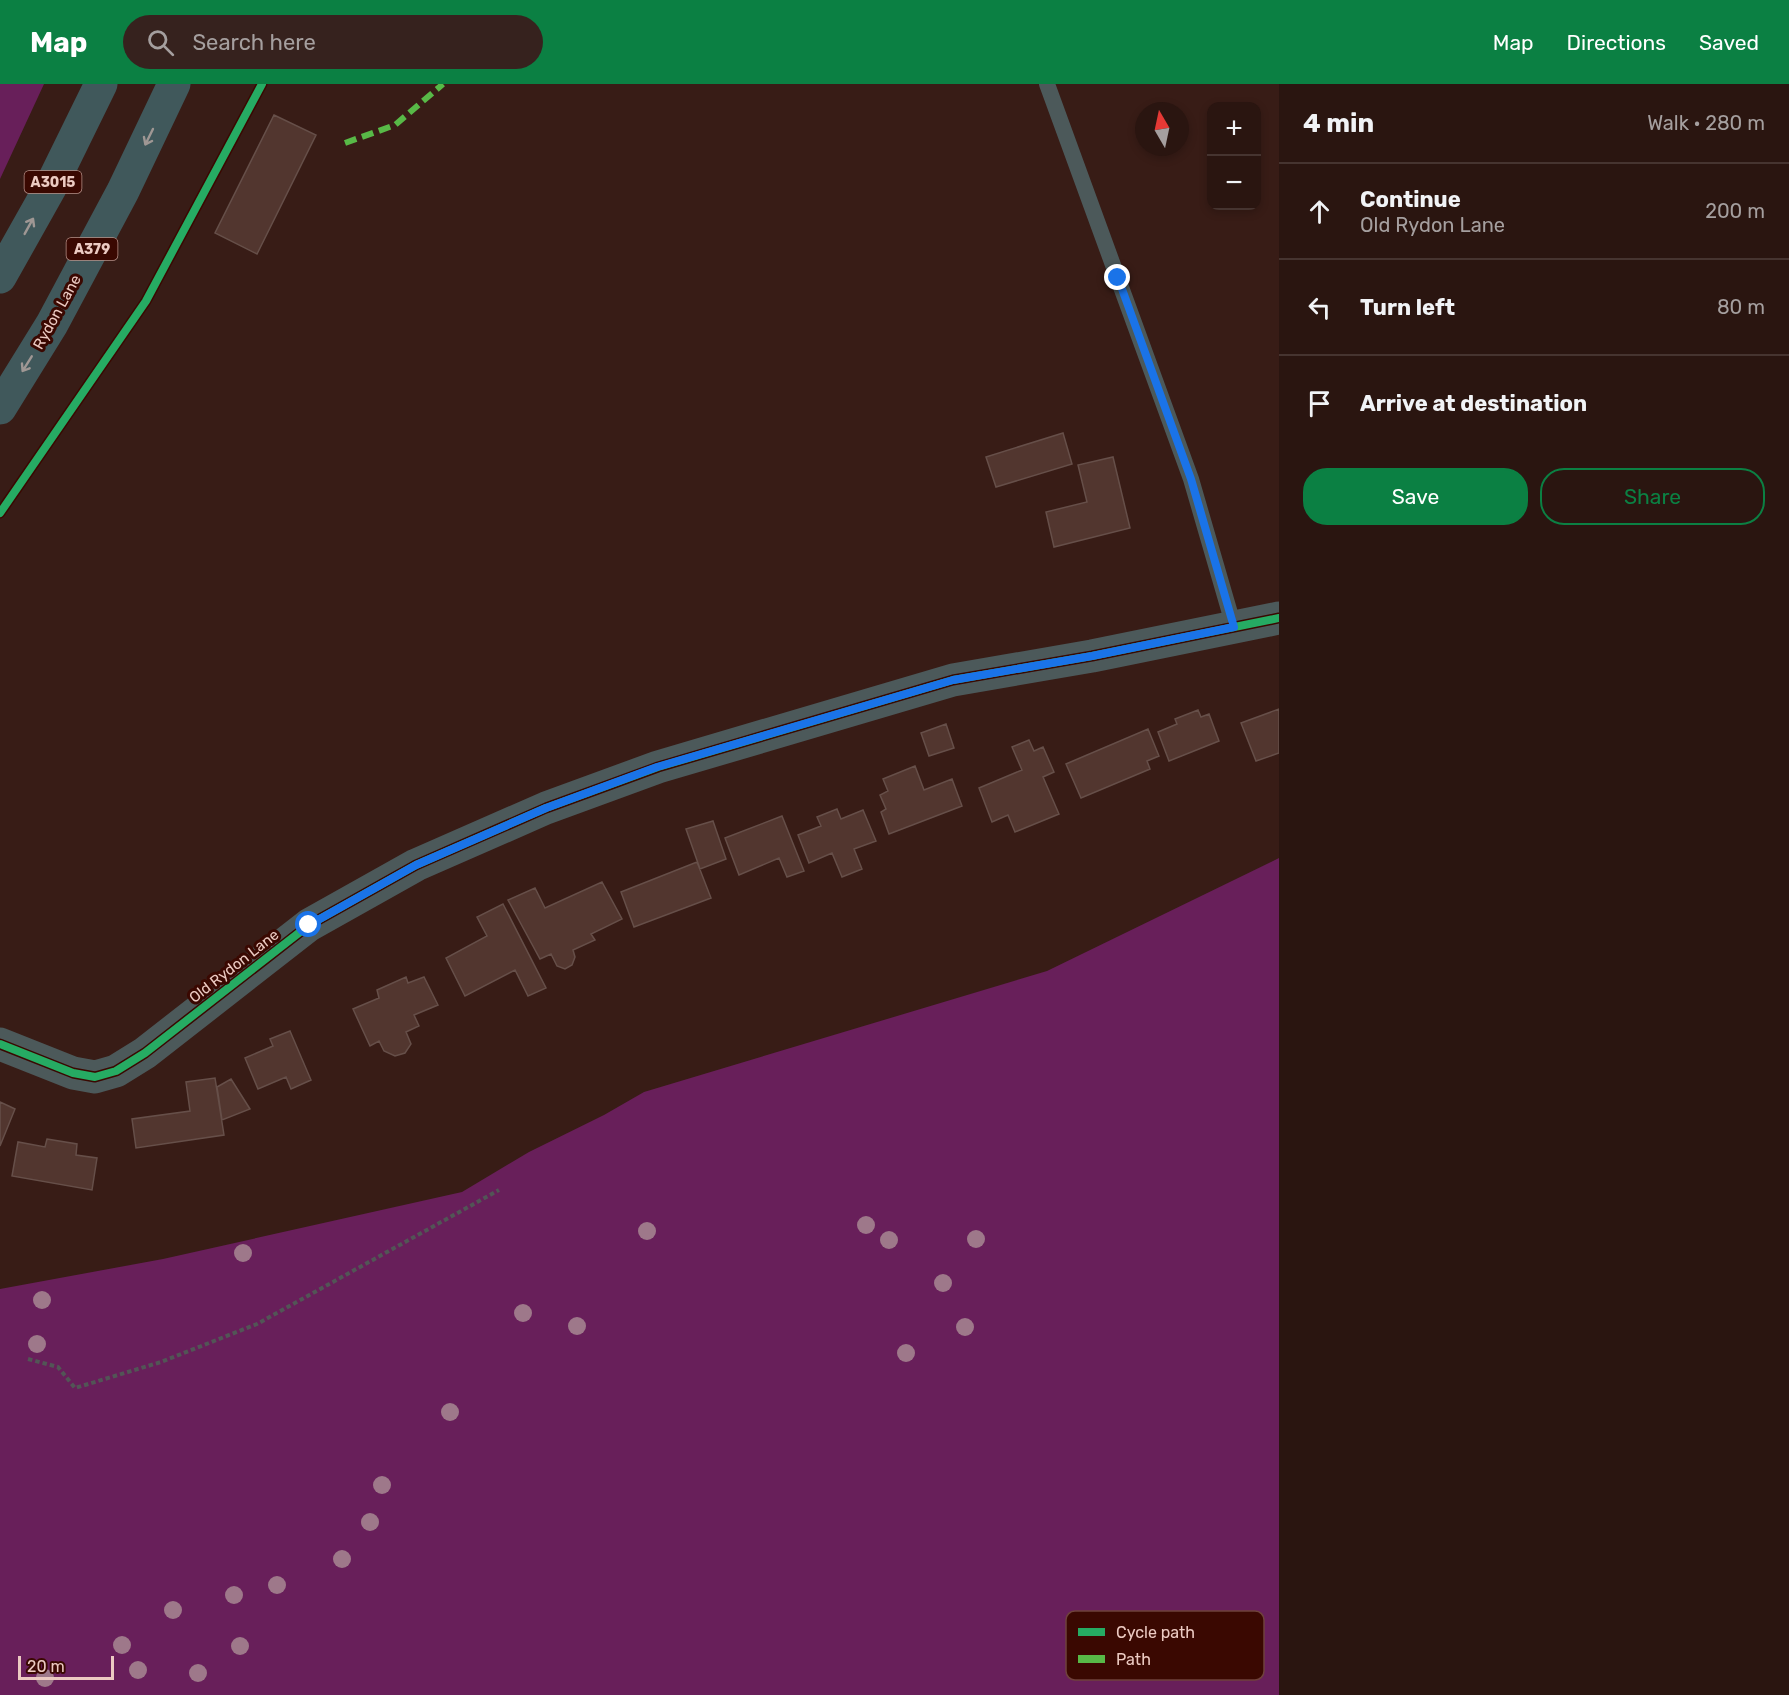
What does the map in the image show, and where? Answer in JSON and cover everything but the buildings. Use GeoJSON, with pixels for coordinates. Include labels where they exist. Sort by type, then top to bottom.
{"type":"FeatureCollection","features":[{"type":"Feature","properties":{"kind":"main road","name":"A3015"},"geometry":{"type":"LineString","coordinates":[[0,277],[50,188],[101,84]]}},
{"type":"Feature","properties":{"kind":"main road","name":"Rydon Lane"},"geometry":{"type":"LineString","coordinates":[[0,408],[52,324],[123,191],[174,84]]}},
{"type":"Feature","properties":{"kind":"street","name":"Old Rydon Lane"},"geometry":{"type":"LineString","coordinates":[[0,1044],[73,1073],[95,1077],[116,1071],[145,1053],[309,925],[416,865],[546,808],[657,767],[953,680],[1092,656],[1279,618]]}},
{"type":"Feature","properties":{"kind":"lane"},"geometry":{"type":"LineString","coordinates":[[1047,84],[1191,479],[1234,627]]}},
{"type":"Feature","properties":{"kind":"path"},"geometry":{"type":"LineString","coordinates":[[28,1359],[58,1367],[75,1388],[161,1362],[257,1324],[499,1191]]}},
{"type":"Feature","properties":{"kind":"shaded area"},"geometry":{"type":"Polygon","coordinates":[[[0,84],[44,84],[0,179],[0,84]]]}},
{"type":"Feature","properties":{"kind":"shaded area"},"geometry":{"type":"Polygon","coordinates":[[[1279,858],[1279,1695],[0,1695],[0,1289],[163,1259],[462,1192],[529,1152],[604,1115],[644,1092],[1047,971],[1279,858]]]}},
{"type":"Feature","properties":{"kind":"marked path"},"geometry":{"type":"LineString","coordinates":[[345,143],[395,125],[443,84]]}},
{"type":"Feature","properties":{"kind":"cycle path"},"geometry":{"type":"LineString","coordinates":[[0,513],[146,301],[262,84]]}},
{"type":"Feature","properties":{"kind":"cycle path"},"geometry":{"type":"LineString","coordinates":[[0,1044],[73,1073],[95,1077],[116,1071],[145,1053],[309,925],[416,865],[546,808],[658,767],[953,680],[1092,656],[1279,618]]}},
{"type":"Feature","properties":{"kind":"route"},"geometry":{"type":"LineString","coordinates":[[309,925],[416,865],[546,808],[657,767],[953,680],[1092,656],[1234,627],[1191,479],[1118,278]]}}]}
